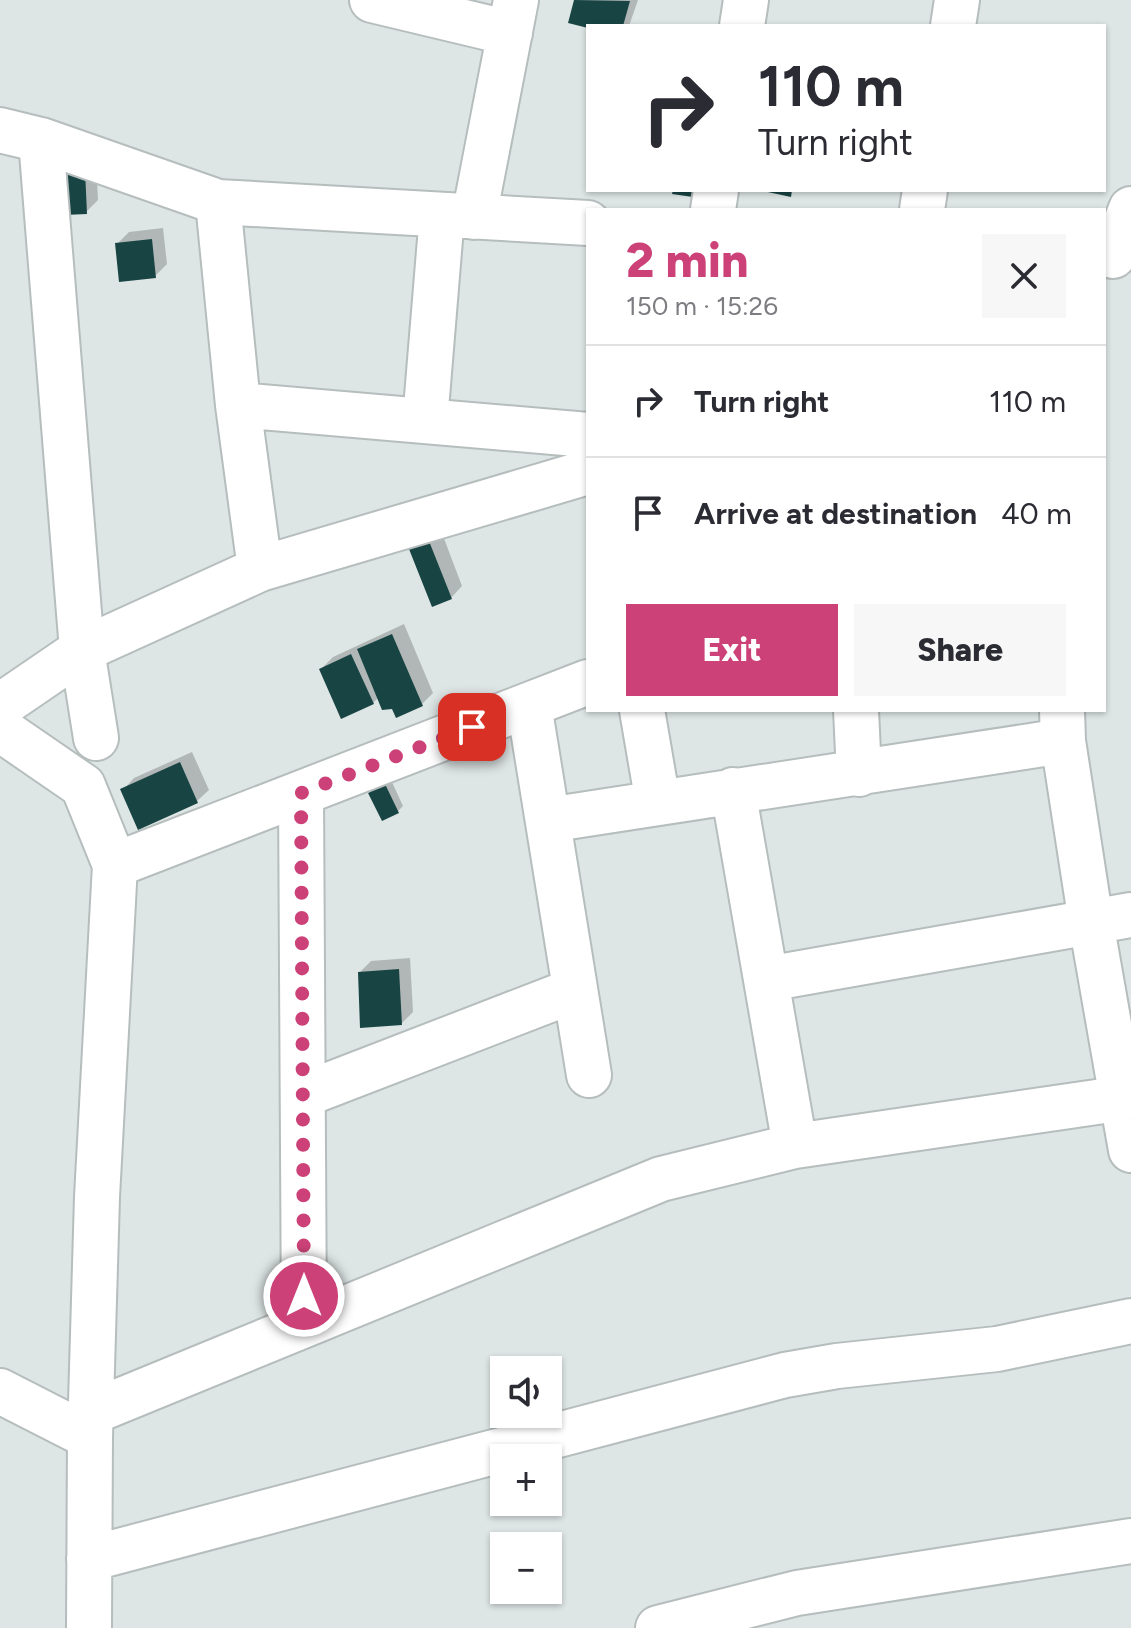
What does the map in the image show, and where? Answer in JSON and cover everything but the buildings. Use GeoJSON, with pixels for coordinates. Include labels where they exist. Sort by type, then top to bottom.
{"type":"FeatureCollection","features":[{"type":"Feature","properties":{"kind":"street"},"geometry":{"type":"LineString","coordinates":[[372,0],[513,16],[458,216],[425,421]]}},
{"type":"Feature","properties":{"kind":"street"},"geometry":{"type":"LineString","coordinates":[[742,24],[746,0]]}},
{"type":"Feature","properties":{"kind":"street"},"geometry":{"type":"LineString","coordinates":[[953,24],[957,0]]}},
{"type":"Feature","properties":{"kind":"street"},"geometry":{"type":"LineString","coordinates":[[96,738],[82,650],[20,135],[218,202],[586,223]]}},
{"type":"Feature","properties":{"kind":"street"},"geometry":{"type":"LineString","coordinates":[[218,202],[238,405],[260,569]]}},
{"type":"Feature","properties":{"kind":"street"},"geometry":{"type":"LineString","coordinates":[[1116,257],[1131,209]]}},
{"type":"Feature","properties":{"kind":"street"},"geometry":{"type":"LineString","coordinates":[[238,405],[586,435]]}},
{"type":"Feature","properties":{"kind":"street"},"geometry":{"type":"LineString","coordinates":[[0,706],[82,650],[260,569],[586,473]]}},
{"type":"Feature","properties":{"kind":"street"},"geometry":{"type":"LineString","coordinates":[[115,865],[586,683]]}},
{"type":"Feature","properties":{"kind":"street"},"geometry":{"type":"LineString","coordinates":[[529,705],[589,1075]]}},
{"type":"Feature","properties":{"kind":"street"},"geometry":{"type":"LineString","coordinates":[[642,712],[658,803]]}},
{"type":"Feature","properties":{"kind":"street"},"geometry":{"type":"LineString","coordinates":[[856,712],[859,774]]}},
{"type":"Feature","properties":{"kind":"street"},"geometry":{"type":"LineString","coordinates":[[548,820],[733,790],[859,774],[1062,726],[1111,918],[1131,1150]]}},
{"type":"Feature","properties":{"kind":"street"},"geometry":{"type":"LineString","coordinates":[[0,729],[83,786],[115,865],[97,1197],[90,1425],[89,1628]]}},
{"type":"Feature","properties":{"kind":"street"},"geometry":{"type":"LineString","coordinates":[[733,790],[795,1146]]}},
{"type":"Feature","properties":{"kind":"street"},"geometry":{"type":"LineString","coordinates":[[301,793],[304,1325]]}},
{"type":"Feature","properties":{"kind":"street"},"geometry":{"type":"LineString","coordinates":[[767,979],[1111,918]]}},
{"type":"Feature","properties":{"kind":"street"},"geometry":{"type":"LineString","coordinates":[[303,1095],[575,990]]}},
{"type":"Feature","properties":{"kind":"street"},"geometry":{"type":"LineString","coordinates":[[0,1391],[90,1425],[304,1325],[661,1179],[795,1146],[1127,1098]]}},
{"type":"Feature","properties":{"kind":"street"},"geometry":{"type":"LineString","coordinates":[[89,1559],[785,1375],[837,1366],[997,1349],[1131,1321]]}},
{"type":"Feature","properties":{"kind":"street"},"geometry":{"type":"LineString","coordinates":[[658,1628],[797,1593],[1131,1541]]}},
{"type":"Feature","properties":{"kind":"route"},"geometry":{"type":"LineString","coordinates":[[304,1296],[301,793],[472,727]]}}]}
